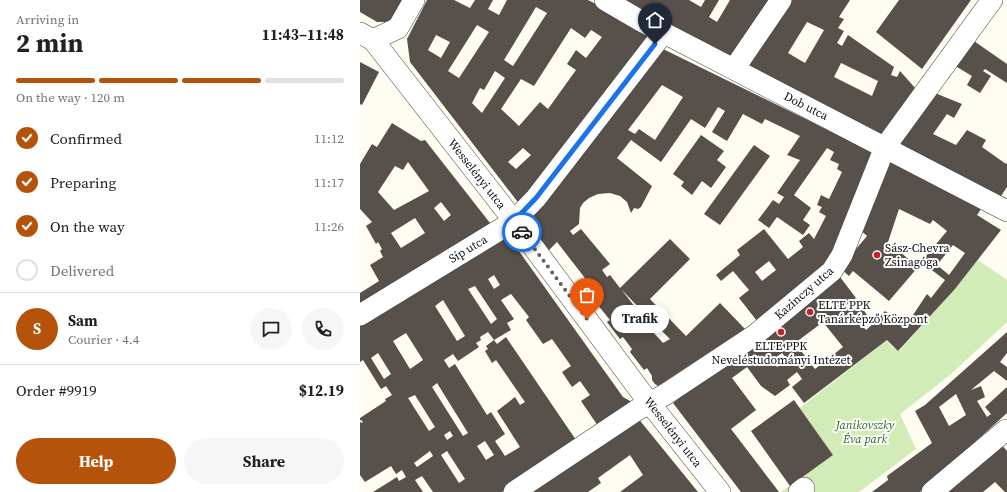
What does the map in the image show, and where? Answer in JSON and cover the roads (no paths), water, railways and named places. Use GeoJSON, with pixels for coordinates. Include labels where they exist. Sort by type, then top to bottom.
{"type":"FeatureCollection","features":[{"type":"Feature","properties":{"kind":"street"},"geometry":{"type":"LineString","coordinates":[[366,37],[398,28],[414,0]]}},
{"type":"Feature","properties":{"kind":"street","name":"Dob utca"},"geometry":{"type":"LineString","coordinates":[[605,0],[1007,211]]}},
{"type":"Feature","properties":{"kind":"street"},"geometry":{"type":"LineString","coordinates":[[734,69],[781,0]]}},
{"type":"Feature","properties":{"kind":"street","name":"Kazinczy utca"},"geometry":{"type":"LineString","coordinates":[[514,492],[637,410],[666,394],[755,335],[832,271],[842,255],[885,147],[992,0]]}},
{"type":"Feature","properties":{"kind":"street","name":"Síp utca"},"geometry":{"type":"LineString","coordinates":[[360,316],[514,221],[536,198],[664,32]]}},
{"type":"Feature","properties":{"kind":"street","name":"Wesselényi utca"},"geometry":{"type":"LineString","coordinates":[[366,37],[514,221],[650,403],[720,492]]}},
{"type":"Feature","properties":{"kind":"street"},"geometry":{"type":"LineString","coordinates":[[932,492],[1007,430]]}},
{"type":"Feature","properties":{"kind":"place","name":"Sász-Chevra Zsinagóga"},"geometry":{"type":"Point","coordinates":[877,255]}},
{"type":"Feature","properties":{"kind":"place","name":"ELTE PPK Tanárképző Központ"},"geometry":{"type":"Point","coordinates":[810,312]}},
{"type":"Feature","properties":{"kind":"place","name":"Trafik"},"geometry":{"type":"Point","coordinates":[587,319]}},
{"type":"Feature","properties":{"kind":"place","name":"ELTE PPK Neveléstudományi Intézet"},"geometry":{"type":"Point","coordinates":[781,332]}},
{"type":"Feature","properties":{"kind":"park label","name":"Janikovszky Éva park"},"geometry":{"type":"Point","coordinates":[865,432]}}]}
